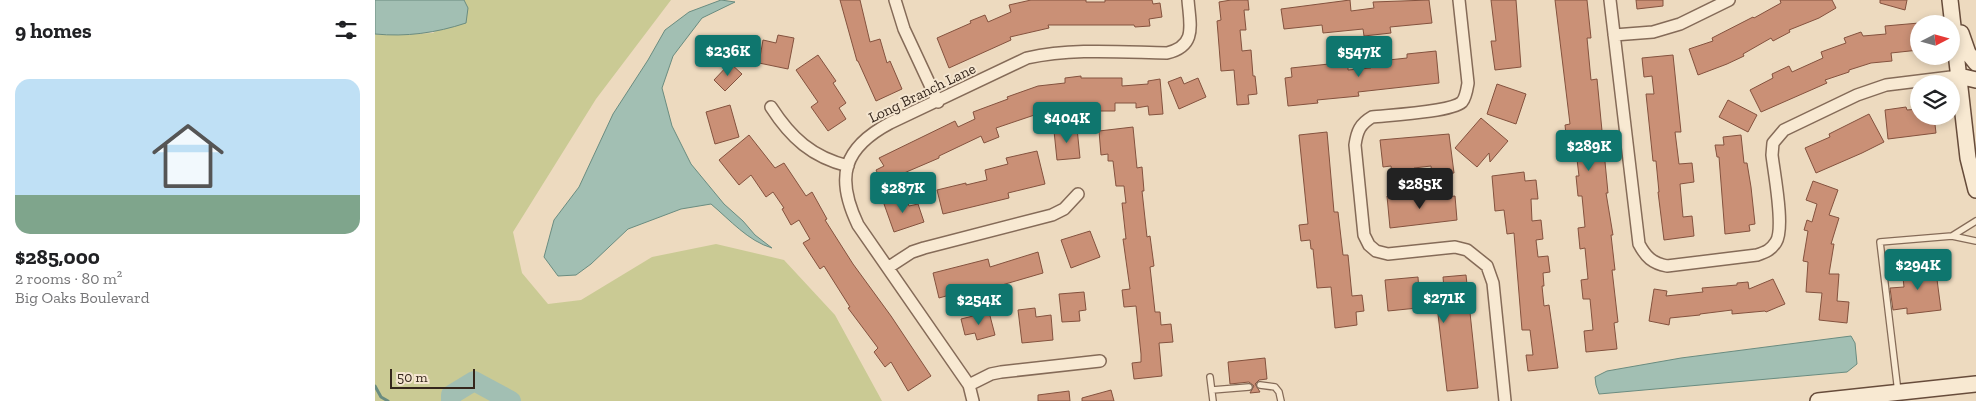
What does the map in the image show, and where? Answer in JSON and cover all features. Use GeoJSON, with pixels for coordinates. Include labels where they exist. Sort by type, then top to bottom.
{"type":"FeatureCollection","features":[{"type":"Feature","properties":{"kind":"street"},"geometry":{"type":"LineString","coordinates":[[895,0],[904,29],[938,102]]}},
{"type":"Feature","properties":{"kind":"street","name":"Long Branch Lane"},"geometry":{"type":"LineString","coordinates":[[973,401],[969,385],[858,225],[845,187],[848,166],[857,147],[873,133],[1027,58],[1079,51],[1167,53],[1178,50],[1187,43],[1191,29],[1188,0]]}},
{"type":"Feature","properties":{"kind":"street"},"geometry":{"type":"LineString","coordinates":[[1459,0],[1469,83],[1462,102],[1450,108],[1372,117],[1363,122],[1357,134],[1355,145],[1364,235],[1369,245],[1376,251],[1388,254],[1455,247],[1467,250],[1487,266],[1493,283],[1505,401]]}},
{"type":"Feature","properties":{"kind":"street"},"geometry":{"type":"LineString","coordinates":[[1611,0],[1639,244],[1646,256],[1656,263],[1667,266],[1757,255],[1769,251],[1777,241],[1781,228],[1772,155],[1773,143],[1785,130],[1857,94],[1886,85],[1910,82]]}},
{"type":"Feature","properties":{"kind":"street"},"geometry":{"type":"LineString","coordinates":[[1614,35],[1653,32],[1681,24],[1729,0]]}},
{"type":"Feature","properties":{"kind":"street"},"geometry":{"type":"LineString","coordinates":[[1950,0],[1959,75]]}},
{"type":"Feature","properties":{"kind":"street"},"geometry":{"type":"LineString","coordinates":[[1956,0],[1962,41],[1976,63]]}},
{"type":"Feature","properties":{"kind":"street"},"geometry":{"type":"LineString","coordinates":[[1960,76],[1976,80]]}},
{"type":"Feature","properties":{"kind":"street"},"geometry":{"type":"LineString","coordinates":[[1960,85],[1968,158],[1976,190]]}},
{"type":"Feature","properties":{"kind":"street"},"geometry":{"type":"LineString","coordinates":[[771,107],[785,129],[815,155],[830,162],[848,166]]}},
{"type":"Feature","properties":{"kind":"street"},"geometry":{"type":"LineString","coordinates":[[889,268],[912,252],[924,248],[1052,215],[1064,209],[1078,194]]}},
{"type":"Feature","properties":{"kind":"street"},"geometry":{"type":"LineString","coordinates":[[969,385],[991,374],[1001,372],[1100,361]]}},
{"type":"Feature","properties":{"kind":"street"},"geometry":{"type":"LineString","coordinates":[[1818,401],[1976,384]]}},
{"type":"Feature","properties":{"kind":"lane"},"geometry":{"type":"LineString","coordinates":[[1952,236],[1976,221]]}},
{"type":"Feature","properties":{"kind":"lane"},"geometry":{"type":"LineString","coordinates":[[1898,392],[1880,242],[1952,236],[1976,241]]}},
{"type":"Feature","properties":{"kind":"lane"},"geometry":{"type":"LineString","coordinates":[[1210,377],[1213,401]]}},
{"type":"Feature","properties":{"kind":"lane"},"geometry":{"type":"LineString","coordinates":[[1260,385],[1275,386],[1281,401]]}},
{"type":"Feature","properties":{"kind":"lane"},"geometry":{"type":"LineString","coordinates":[[1212,390],[1249,387]]}},
{"type":"Feature","properties":{"kind":"green space"},"geometry":{"type":"Polygon","coordinates":[[[464,0],[671,0],[596,99],[513,232],[522,273],[548,304],[581,300],[652,257],[716,244],[784,260],[835,315],[882,401],[375,401],[375,34],[433,33],[468,8],[464,0]]]}},
{"type":"Feature","properties":{"kind":"shaded area"},"geometry":{"type":"Polygon","coordinates":[[[375,0],[464,0],[468,8],[466,23],[421,33],[375,34],[375,0]]]}},
{"type":"Feature","properties":{"kind":"shaded area"},"geometry":{"type":"Polygon","coordinates":[[[721,0],[735,2],[702,18],[673,56],[662,88],[672,126],[691,164],[724,204],[755,235],[772,248],[747,235],[711,204],[681,209],[628,229],[591,264],[576,275],[558,276],[544,257],[554,220],[579,187],[613,114],[665,30],[689,12],[721,0]]]}},
{"type":"Feature","properties":{"kind":"shaded area"},"geometry":{"type":"Polygon","coordinates":[[[1851,336],[1855,343],[1857,364],[1847,372],[1599,394],[1596,385],[1595,377],[1607,371],[1681,358],[1851,336]]]}},
{"type":"Feature","properties":{"kind":"building"},"geometry":{"type":"Polygon","coordinates":[[[840,0],[860,0],[870,42],[880,39],[887,63],[890,61],[902,89],[876,101],[857,61],[840,0]]]}},
{"type":"Feature","properties":{"kind":"building"},"geometry":{"type":"Polygon","coordinates":[[[1031,0],[1105,2],[1105,0],[1152,0],[1153,4],[1160,3],[1162,17],[1149,19],[1150,26],[1048,25],[1049,28],[1010,37],[1011,40],[949,68],[937,38],[985,15],[988,22],[1011,12],[1009,5],[1031,0]]]}},
{"type":"Feature","properties":{"kind":"building"},"geometry":{"type":"Polygon","coordinates":[[[1248,0],[1249,10],[1244,10],[1246,30],[1240,30],[1242,51],[1251,50],[1253,76],[1255,76],[1257,94],[1248,95],[1249,104],[1237,105],[1234,70],[1221,71],[1217,21],[1221,20],[1219,2],[1248,0]]]}},
{"type":"Feature","properties":{"kind":"building"},"geometry":{"type":"Polygon","coordinates":[[[1350,0],[1351,11],[1374,8],[1373,2],[1429,0],[1432,23],[1390,27],[1391,33],[1364,36],[1363,29],[1323,33],[1322,25],[1284,29],[1281,9],[1350,0]]]}},
{"type":"Feature","properties":{"kind":"building"},"geometry":{"type":"Polygon","coordinates":[[[1491,0],[1516,0],[1521,67],[1495,70],[1491,41],[1496,41],[1491,0]]]}},
{"type":"Feature","properties":{"kind":"building"},"geometry":{"type":"Polygon","coordinates":[[[1555,0],[1587,0],[1591,38],[1587,38],[1591,80],[1597,79],[1608,193],[1606,193],[1613,235],[1611,235],[1615,270],[1612,270],[1618,322],[1614,323],[1617,349],[1586,352],[1584,331],[1593,330],[1590,299],[1583,299],[1581,280],[1588,279],[1585,248],[1580,249],[1578,228],[1585,227],[1582,196],[1578,196],[1576,176],[1579,176],[1575,143],[1567,144],[1565,125],[1570,124],[1555,0]]]}},
{"type":"Feature","properties":{"kind":"building"},"geometry":{"type":"Polygon","coordinates":[[[1636,0],[1663,0],[1663,6],[1637,9],[1636,0]]]}},
{"type":"Feature","properties":{"kind":"building"},"geometry":{"type":"Polygon","coordinates":[[[1780,0],[1832,0],[1836,8],[1819,18],[1789,30],[1790,32],[1773,41],[1771,38],[1743,54],[1744,56],[1698,75],[1689,49],[1713,41],[1712,38],[1781,3],[1780,0]]]}},
{"type":"Feature","properties":{"kind":"building"},"geometry":{"type":"Polygon","coordinates":[[[1880,0],[1907,0],[1905,10],[1880,3],[1880,0]]]}},
{"type":"Feature","properties":{"kind":"building"},"geometry":{"type":"Polygon","coordinates":[[[1910,24],[1910,51],[1891,53],[1892,61],[1871,63],[1849,70],[1849,72],[1825,80],[1827,83],[1761,112],[1750,90],[1773,78],[1772,74],[1789,66],[1792,72],[1823,58],[1821,52],[1846,43],[1844,38],[1861,32],[1863,36],[1886,34],[1885,26],[1910,24]]]}},
{"type":"Feature","properties":{"kind":"building"},"geometry":{"type":"Polygon","coordinates":[[[778,35],[794,38],[788,69],[759,63],[763,40],[776,43],[778,35]]]}},
{"type":"Feature","properties":{"kind":"building"},"geometry":{"type":"Polygon","coordinates":[[[1436,51],[1439,83],[1358,92],[1359,96],[1317,100],[1318,103],[1288,106],[1285,78],[1292,77],[1291,68],[1348,62],[1348,70],[1371,68],[1370,62],[1407,58],[1407,54],[1436,51]]]}},
{"type":"Feature","properties":{"kind":"building"},"geometry":{"type":"Polygon","coordinates":[[[818,55],[836,81],[833,83],[846,103],[839,108],[846,119],[828,131],[811,107],[818,102],[796,70],[818,55]]]}},
{"type":"Feature","properties":{"kind":"building"},"geometry":{"type":"Polygon","coordinates":[[[1673,55],[1681,132],[1675,132],[1679,164],[1692,163],[1694,182],[1680,184],[1683,217],[1692,216],[1694,236],[1664,240],[1656,161],[1653,161],[1646,94],[1654,94],[1652,76],[1644,77],[1642,58],[1673,55]]]}},
{"type":"Feature","properties":{"kind":"building"},"geometry":{"type":"Polygon","coordinates":[[[730,63],[742,74],[725,91],[714,80],[730,63]]]}},
{"type":"Feature","properties":{"kind":"building"},"geometry":{"type":"Polygon","coordinates":[[[1081,76],[1081,78],[1122,78],[1122,86],[1148,84],[1148,81],[1160,79],[1163,114],[1149,115],[1148,106],[1136,108],[1136,103],[1115,103],[1115,111],[1096,111],[1096,104],[1074,104],[1074,108],[1061,109],[1061,106],[996,128],[999,137],[984,143],[981,136],[939,156],[939,158],[904,173],[906,176],[884,187],[876,170],[884,166],[879,158],[955,121],[958,127],[975,119],[973,112],[1008,99],[1007,97],[1038,86],[1065,83],[1065,78],[1081,76]]]}},
{"type":"Feature","properties":{"kind":"building"},"geometry":{"type":"Polygon","coordinates":[[[1181,77],[1184,84],[1198,78],[1206,97],[1179,109],[1168,82],[1181,77]]]}},
{"type":"Feature","properties":{"kind":"building"},"geometry":{"type":"Polygon","coordinates":[[[1497,84],[1526,94],[1516,124],[1487,114],[1497,84]]]}},
{"type":"Feature","properties":{"kind":"building"},"geometry":{"type":"Polygon","coordinates":[[[1728,100],[1757,115],[1748,132],[1719,117],[1728,100]]]}},
{"type":"Feature","properties":{"kind":"building"},"geometry":{"type":"Polygon","coordinates":[[[730,105],[739,137],[715,144],[706,112],[730,105]]]}},
{"type":"Feature","properties":{"kind":"building"},"geometry":{"type":"Polygon","coordinates":[[[1906,107],[1907,110],[1910,110],[1910,125],[1935,125],[1936,133],[1888,139],[1885,110],[1906,107]]]}},
{"type":"Feature","properties":{"kind":"building"},"geometry":{"type":"Polygon","coordinates":[[[1869,114],[1884,142],[1816,173],[1805,148],[1830,137],[1829,134],[1869,114]]]}},
{"type":"Feature","properties":{"kind":"building"},"geometry":{"type":"Polygon","coordinates":[[[1481,118],[1508,141],[1490,162],[1489,153],[1477,167],[1455,148],[1481,118]]]}},
{"type":"Feature","properties":{"kind":"building"},"geometry":{"type":"Polygon","coordinates":[[[1133,127],[1137,168],[1142,167],[1144,191],[1142,191],[1147,237],[1150,236],[1154,266],[1150,267],[1155,312],[1160,312],[1161,325],[1171,324],[1173,342],[1159,343],[1162,376],[1134,379],[1132,363],[1141,362],[1141,354],[1136,306],[1124,307],[1122,290],[1130,289],[1123,239],[1126,239],[1122,203],[1126,203],[1124,186],[1116,186],[1113,161],[1108,161],[1108,154],[1101,155],[1099,131],[1133,127]]]}},
{"type":"Feature","properties":{"kind":"building"},"geometry":{"type":"Polygon","coordinates":[[[1077,128],[1080,158],[1057,160],[1054,131],[1077,128]]]}},
{"type":"Feature","properties":{"kind":"building"},"geometry":{"type":"Polygon","coordinates":[[[1327,132],[1334,212],[1338,212],[1343,255],[1348,255],[1352,296],[1362,295],[1364,311],[1356,312],[1357,325],[1335,328],[1331,287],[1317,288],[1313,249],[1311,249],[1310,240],[1301,241],[1299,225],[1308,224],[1299,135],[1327,132]]]}},
{"type":"Feature","properties":{"kind":"building"},"geometry":{"type":"Polygon","coordinates":[[[1449,134],[1454,173],[1432,175],[1431,166],[1414,168],[1414,172],[1392,174],[1391,166],[1383,167],[1380,140],[1449,134]]]}},
{"type":"Feature","properties":{"kind":"building"},"geometry":{"type":"Polygon","coordinates":[[[749,135],[775,168],[784,163],[806,196],[812,192],[827,219],[825,220],[853,264],[931,376],[908,391],[891,362],[885,367],[874,352],[878,348],[848,308],[850,307],[824,266],[820,269],[803,243],[810,239],[799,220],[791,225],[782,209],[784,208],[773,192],[766,197],[751,175],[739,185],[719,160],[749,135]]]}},
{"type":"Feature","properties":{"kind":"building"},"geometry":{"type":"Polygon","coordinates":[[[1741,135],[1744,163],[1747,163],[1751,187],[1755,224],[1749,225],[1750,231],[1725,234],[1719,157],[1717,157],[1715,145],[1724,145],[1723,137],[1741,135]]]}},
{"type":"Feature","properties":{"kind":"building"},"geometry":{"type":"Polygon","coordinates":[[[1037,151],[1045,184],[1008,193],[1009,198],[943,214],[937,190],[987,180],[985,170],[1008,164],[1006,158],[1037,151]]]}},
{"type":"Feature","properties":{"kind":"building"},"geometry":{"type":"Polygon","coordinates":[[[1524,172],[1525,181],[1536,180],[1538,199],[1531,199],[1532,221],[1541,220],[1543,239],[1536,240],[1538,257],[1548,256],[1550,272],[1543,273],[1544,286],[1542,286],[1544,306],[1549,305],[1558,368],[1528,371],[1526,355],[1533,355],[1530,330],[1522,330],[1514,233],[1507,234],[1504,210],[1495,211],[1492,176],[1524,172]]]}},
{"type":"Feature","properties":{"kind":"building"},"geometry":{"type":"Polygon","coordinates":[[[1813,181],[1838,190],[1829,215],[1839,218],[1831,244],[1834,244],[1829,274],[1839,274],[1837,301],[1849,302],[1847,323],[1819,320],[1822,293],[1806,292],[1808,262],[1803,261],[1808,231],[1804,230],[1807,220],[1812,222],[1817,204],[1806,200],[1813,181]]]}},
{"type":"Feature","properties":{"kind":"building"},"geometry":{"type":"Polygon","coordinates":[[[1417,193],[1417,200],[1455,196],[1457,220],[1390,228],[1387,196],[1417,193]]]}},
{"type":"Feature","properties":{"kind":"building"},"geometry":{"type":"Polygon","coordinates":[[[906,197],[909,206],[918,204],[924,222],[894,232],[884,204],[906,197]]]}},
{"type":"Feature","properties":{"kind":"building"},"geometry":{"type":"Polygon","coordinates":[[[1090,231],[1100,257],[1071,268],[1061,240],[1090,231]]]}},
{"type":"Feature","properties":{"kind":"building"},"geometry":{"type":"Polygon","coordinates":[[[1038,252],[1043,273],[971,294],[972,297],[955,301],[953,294],[939,298],[933,273],[988,259],[990,267],[1038,252]]]}},
{"type":"Feature","properties":{"kind":"building"},"geometry":{"type":"Polygon","coordinates":[[[1935,264],[1941,310],[1907,314],[1907,308],[1893,310],[1890,288],[1904,287],[1902,268],[1935,264]]]}},
{"type":"Feature","properties":{"kind":"building"},"geometry":{"type":"Polygon","coordinates":[[[1466,275],[1478,388],[1447,391],[1437,306],[1388,311],[1385,280],[1418,277],[1419,292],[1444,289],[1443,277],[1466,275]]]}},
{"type":"Feature","properties":{"kind":"building"},"geometry":{"type":"Polygon","coordinates":[[[1773,279],[1785,304],[1766,312],[1732,314],[1732,310],[1670,318],[1669,325],[1649,321],[1654,289],[1667,291],[1666,296],[1703,292],[1702,288],[1737,285],[1737,283],[1748,282],[1749,289],[1773,279]]]}},
{"type":"Feature","properties":{"kind":"building"},"geometry":{"type":"Polygon","coordinates":[[[1084,292],[1086,310],[1079,311],[1080,321],[1062,322],[1059,294],[1084,292]]]}},
{"type":"Feature","properties":{"kind":"building"},"geometry":{"type":"Polygon","coordinates":[[[1035,308],[1036,317],[1051,315],[1053,340],[1022,343],[1018,310],[1035,308]]]}},
{"type":"Feature","properties":{"kind":"building"},"geometry":{"type":"Polygon","coordinates":[[[989,312],[995,335],[977,340],[975,333],[965,335],[961,319],[989,312]]]}},
{"type":"Feature","properties":{"kind":"building"},"geometry":{"type":"Polygon","coordinates":[[[1265,358],[1267,379],[1259,380],[1255,384],[1260,392],[1250,393],[1254,386],[1249,382],[1230,384],[1228,362],[1265,358]]]}},
{"type":"Feature","properties":{"kind":"building"},"geometry":{"type":"Polygon","coordinates":[[[1111,390],[1114,401],[1082,401],[1082,398],[1111,390]]]}},
{"type":"Feature","properties":{"kind":"building"},"geometry":{"type":"Polygon","coordinates":[[[1069,391],[1070,401],[1038,401],[1038,395],[1069,391]]]}},
{"type":"Feature","properties":{"kind":"waterway"},"geometry":{"type":"LineString","coordinates":[[451,401],[451,395],[474,381],[511,401]]}},
{"type":"Feature","properties":{"kind":"waterway"},"geometry":{"type":"LineString","coordinates":[[375,386],[381,397],[388,401]]}}]}
